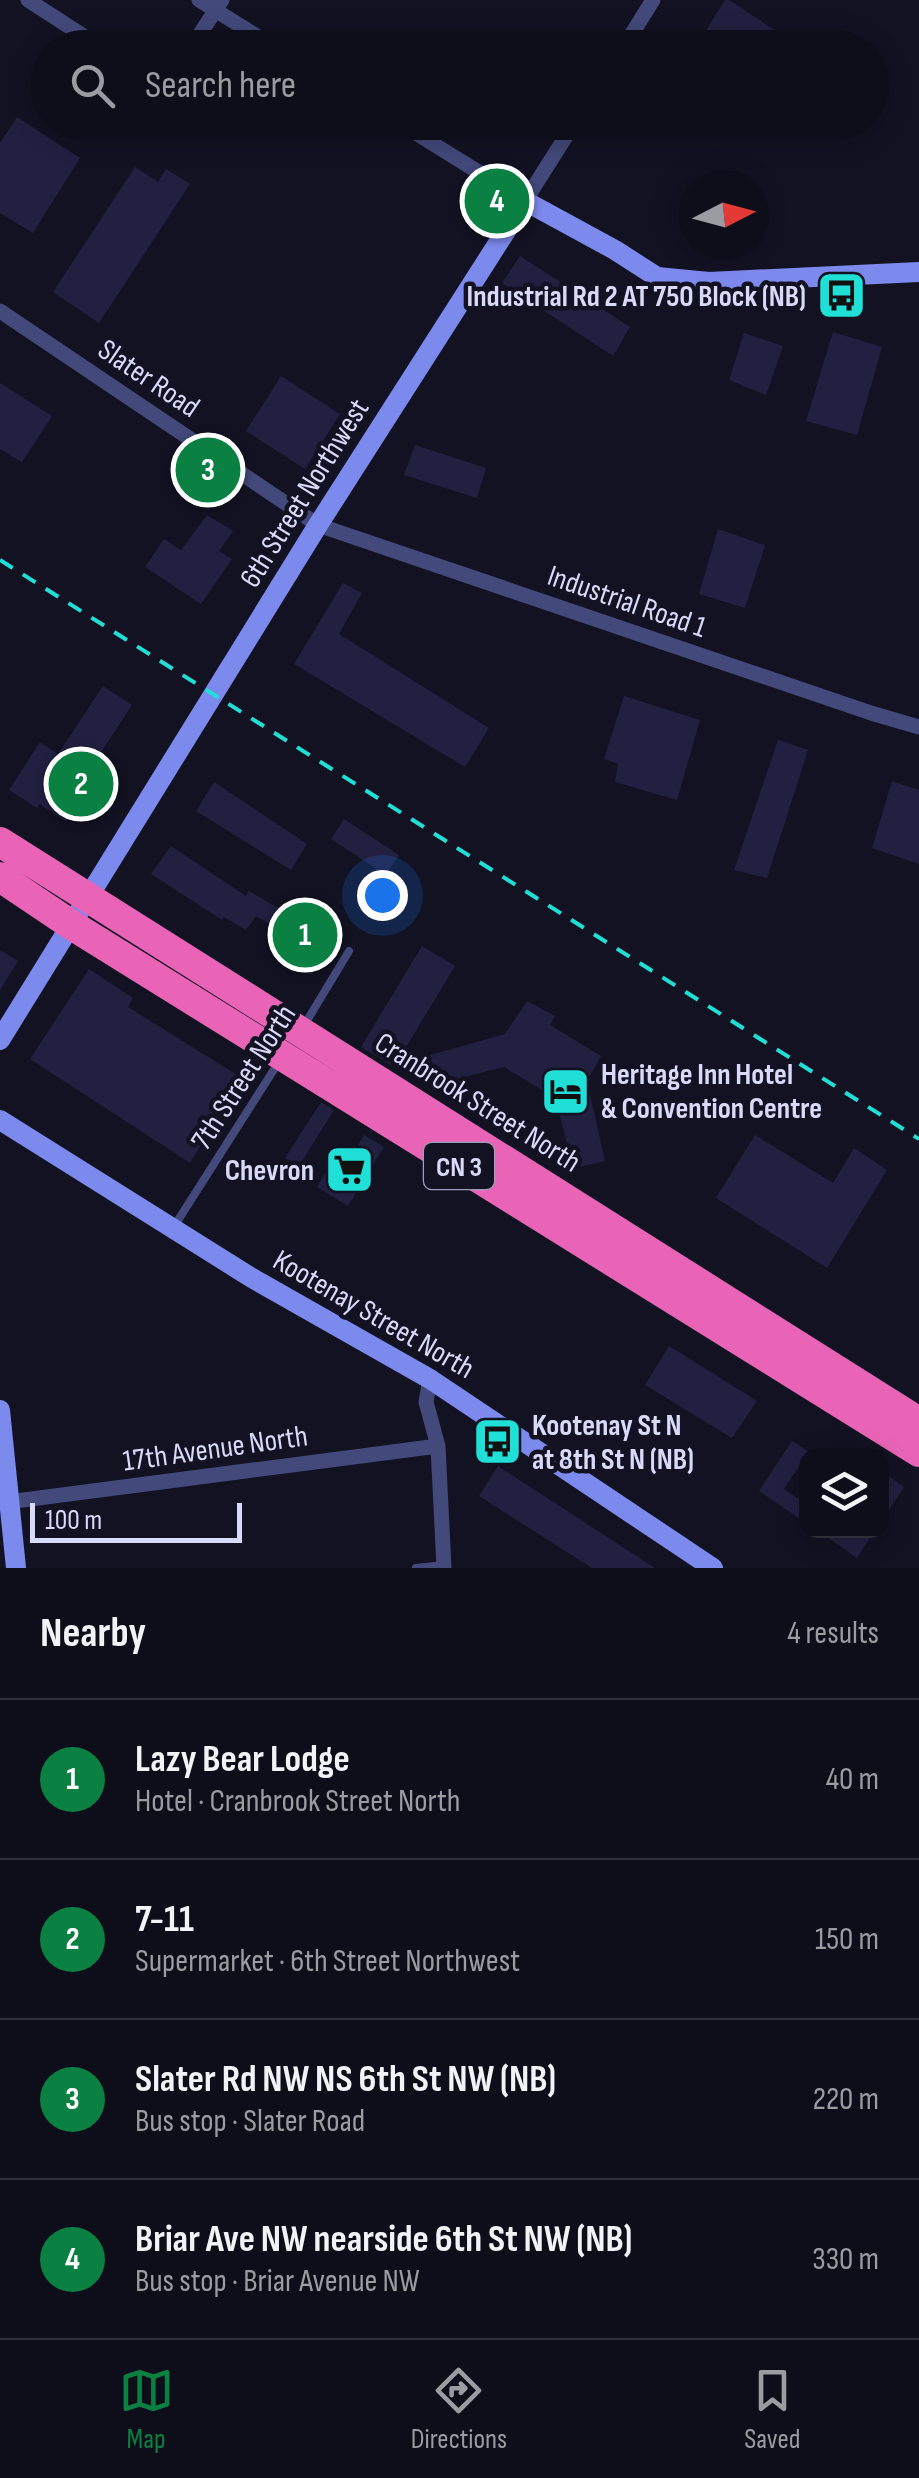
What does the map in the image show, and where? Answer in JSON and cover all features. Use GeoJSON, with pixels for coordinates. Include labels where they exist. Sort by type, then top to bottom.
{"type":"FeatureCollection","features":[{"type":"Feature","properties":{"kind":"highway","name":"Cranbrook Street North"},"geometry":{"type":"LineString","coordinates":[[0,842],[919,1422]]}},
{"type":"Feature","properties":{"kind":"highway","name":"CN 3"},"geometry":{"type":"LineString","coordinates":[[0,877],[919,1452]]}},
{"type":"Feature","properties":{"kind":"street"},"geometry":{"type":"LineString","coordinates":[[28,0],[74,30]]}},
{"type":"Feature","properties":{"kind":"street"},"geometry":{"type":"LineString","coordinates":[[199,0],[219,5],[252,30]]}},
{"type":"Feature","properties":{"kind":"street"},"geometry":{"type":"LineString","coordinates":[[634,30],[653,0]]}},
{"type":"Feature","properties":{"kind":"street"},"geometry":{"type":"LineString","coordinates":[[203,30],[219,5]]}},
{"type":"Feature","properties":{"kind":"street"},"geometry":{"type":"LineString","coordinates":[[427,140],[657,276],[709,282],[919,272]]}},
{"type":"Feature","properties":{"kind":"street","name":"6th Street Northwest"},"geometry":{"type":"LineString","coordinates":[[0,1040],[318,525],[564,140]]}},
{"type":"Feature","properties":{"kind":"street","name":"Slater Road"},"geometry":{"type":"LineString","coordinates":[[0,310],[318,525]]}},
{"type":"Feature","properties":{"kind":"street","name":"Industrial Road 1"},"geometry":{"type":"LineString","coordinates":[[318,525],[919,727]]}},
{"type":"Feature","properties":{"kind":"street","name":"Kootenay Street North"},"geometry":{"type":"LineString","coordinates":[[0,1120],[252,1278],[430,1378],[713,1568]]}},
{"type":"Feature","properties":{"kind":"street"},"geometry":{"type":"LineString","coordinates":[[430,1378],[426,1402],[438,1446],[444,1567]]}},
{"type":"Feature","properties":{"kind":"street"},"geometry":{"type":"LineString","coordinates":[[0,1410],[5,1503],[16,1568]]}},
{"type":"Feature","properties":{"kind":"street","name":"17th Avenue North"},"geometry":{"type":"LineString","coordinates":[[5,1503],[438,1446]]}},
{"type":"Feature","properties":{"kind":"lane","name":"7th Street North"},"geometry":{"type":"LineString","coordinates":[[173,1228],[349,951]]}},
{"type":"Feature","properties":{"kind":"lane"},"geometry":{"type":"LineString","coordinates":[[416,1568],[444,1567]]}},
{"type":"Feature","properties":{"kind":"building"},"geometry":{"type":"Polygon","coordinates":[[[725,0],[729,0],[775,30],[706,30],[725,0]]]}},
{"type":"Feature","properties":{"kind":"building"},"geometry":{"type":"Polygon","coordinates":[[[17,117],[30,125],[30,140],[52,140],[80,158],[33,233],[0,213],[0,143],[17,117]]]}},
{"type":"Feature","properties":{"kind":"building"},"geometry":{"type":"Polygon","coordinates":[[[135,167],[158,182],[166,169],[190,184],[99,323],[53,292],[135,167]]]}},
{"type":"Feature","properties":{"kind":"building"},"geometry":{"type":"Polygon","coordinates":[[[520,256],[630,327],[613,356],[502,283],[520,256]]]}},
{"type":"Feature","properties":{"kind":"building"},"geometry":{"type":"Polygon","coordinates":[[[833,332],[882,347],[857,435],[806,421],[833,332]]]}},
{"type":"Feature","properties":{"kind":"building"},"geometry":{"type":"Polygon","coordinates":[[[744,333],[783,346],[766,395],[729,380],[744,333]]]}},
{"type":"Feature","properties":{"kind":"building"},"geometry":{"type":"Polygon","coordinates":[[[281,376],[340,414],[305,469],[246,431],[281,376]]]}},
{"type":"Feature","properties":{"kind":"building"},"geometry":{"type":"Polygon","coordinates":[[[0,383],[52,416],[22,462],[0,449],[0,383]]]}},
{"type":"Feature","properties":{"kind":"building"},"geometry":{"type":"Polygon","coordinates":[[[415,445],[486,468],[477,498],[404,475],[415,445]]]}},
{"type":"Feature","properties":{"kind":"building"},"geometry":{"type":"Polygon","coordinates":[[[207,515],[233,531],[219,551],[232,559],[201,604],[145,567],[164,539],[181,550],[207,515]]]}},
{"type":"Feature","properties":{"kind":"building"},"geometry":{"type":"Polygon","coordinates":[[[718,529],[765,545],[745,608],[699,594],[718,529]]]}},
{"type":"Feature","properties":{"kind":"building"},"geometry":{"type":"Polygon","coordinates":[[[343,583],[362,593],[339,634],[489,728],[465,767],[294,664],[343,583]]]}},
{"type":"Feature","properties":{"kind":"building"},"geometry":{"type":"Polygon","coordinates":[[[103,686],[132,705],[88,772],[95,777],[66,821],[9,790],[40,742],[58,754],[103,686]]]}},
{"type":"Feature","properties":{"kind":"building"},"geometry":{"type":"Polygon","coordinates":[[[624,696],[700,720],[677,800],[615,782],[618,764],[604,759],[624,696]]]}},
{"type":"Feature","properties":{"kind":"building"},"geometry":{"type":"Polygon","coordinates":[[[778,740],[808,750],[767,878],[734,870],[778,740]]]}},
{"type":"Feature","properties":{"kind":"building"},"geometry":{"type":"Polygon","coordinates":[[[892,781],[919,790],[919,864],[872,848],[892,781]]]}},
{"type":"Feature","properties":{"kind":"building"},"geometry":{"type":"Polygon","coordinates":[[[214,782],[307,844],[291,870],[196,811],[214,782]]]}},
{"type":"Feature","properties":{"kind":"building"},"geometry":{"type":"Polygon","coordinates":[[[344,819],[399,855],[386,875],[331,839],[344,819]]]}},
{"type":"Feature","properties":{"kind":"building"},"geometry":{"type":"Polygon","coordinates":[[[171,846],[246,896],[249,891],[332,939],[311,975],[293,962],[304,945],[256,916],[246,930],[224,917],[222,920],[151,874],[171,846]]]}},
{"type":"Feature","properties":{"kind":"building"},"geometry":{"type":"Polygon","coordinates":[[[422,946],[455,966],[394,1067],[361,1047],[422,946]]]}},
{"type":"Feature","properties":{"kind":"building"},"geometry":{"type":"Polygon","coordinates":[[[0,950],[18,961],[0,990],[0,950]]]}},
{"type":"Feature","properties":{"kind":"building"},"geometry":{"type":"Polygon","coordinates":[[[89,969],[133,998],[128,1007],[242,1078],[190,1163],[30,1059],[89,969]]]}},
{"type":"Feature","properties":{"kind":"building","name":"Heritage Inn Hotel & Convention Centre"},"geometry":{"type":"Polygon","coordinates":[[[527,1001],[555,1016],[550,1025],[601,1056],[587,1081],[605,1161],[574,1168],[555,1098],[504,1067],[437,1084],[430,1055],[505,1034],[527,1001]]]}},
{"type":"Feature","properties":{"kind":"building","name":"Chevron"},"geometry":{"type":"Polygon","coordinates":[[[321,1102],[334,1110],[299,1166],[285,1158],[321,1102]]]}},
{"type":"Feature","properties":{"kind":"building","name":"Chevron"},"geometry":{"type":"Polygon","coordinates":[[[364,1135],[384,1147],[348,1206],[317,1187],[342,1145],[354,1152],[364,1135]]]}},
{"type":"Feature","properties":{"kind":"building"},"geometry":{"type":"Polygon","coordinates":[[[755,1135],[833,1183],[854,1148],[887,1170],[827,1268],[716,1198],[755,1135]]]}},
{"type":"Feature","properties":{"kind":"building"},"geometry":{"type":"Polygon","coordinates":[[[669,1346],[757,1401],[732,1438],[645,1385],[669,1346]]]}},
{"type":"Feature","properties":{"kind":"building"},"geometry":{"type":"Polygon","coordinates":[[[792,1441],[803,1448],[799,1448],[799,1467],[784,1489],[799,1499],[799,1518],[759,1491],[792,1441]]]}},
{"type":"Feature","properties":{"kind":"building"},"geometry":{"type":"Polygon","coordinates":[[[498,1466],[655,1568],[592,1568],[479,1496],[498,1466]]]}},
{"type":"Feature","properties":{"kind":"building"},"geometry":{"type":"Polygon","coordinates":[[[889,1479],[904,1487],[889,1510],[889,1479]]]}},
{"type":"Feature","properties":{"kind":"building"},"geometry":{"type":"Polygon","coordinates":[[[828,1538],[870,1538],[857,1558],[828,1538]]]}},
{"type":"Feature","properties":{"kind":"railway"},"geometry":{"type":"LineString","coordinates":[[0,560],[919,1139]]}},
{"type":"Feature","properties":{"kind":"place","name":"Briar Ave NW nearside 6th St NW (NB)"},"geometry":{"type":"Point","coordinates":[497,201]}},
{"type":"Feature","properties":{"kind":"place","name":"Industrial Rd 2 AT 750 Block (NB)"},"geometry":{"type":"Point","coordinates":[841,296]}},
{"type":"Feature","properties":{"kind":"place","name":"Slater Rd NW NS 6th St NW (NB)"},"geometry":{"type":"Point","coordinates":[208,470]}},
{"type":"Feature","properties":{"kind":"place","name":"7-11"},"geometry":{"type":"Point","coordinates":[81,784]}},
{"type":"Feature","properties":{"kind":"place","name":"Lazy Bear Lodge"},"geometry":{"type":"Point","coordinates":[305,935]}},
{"type":"Feature","properties":{"kind":"place","name":"Heritage Inn Hotel & Convention Centre"},"geometry":{"type":"Point","coordinates":[566,1091]}},
{"type":"Feature","properties":{"kind":"place","name":"Chevron"},"geometry":{"type":"Point","coordinates":[349,1170]}},
{"type":"Feature","properties":{"kind":"place","name":"Kootenay St N at 8th St N (NB)"},"geometry":{"type":"Point","coordinates":[497,1442]}}]}
